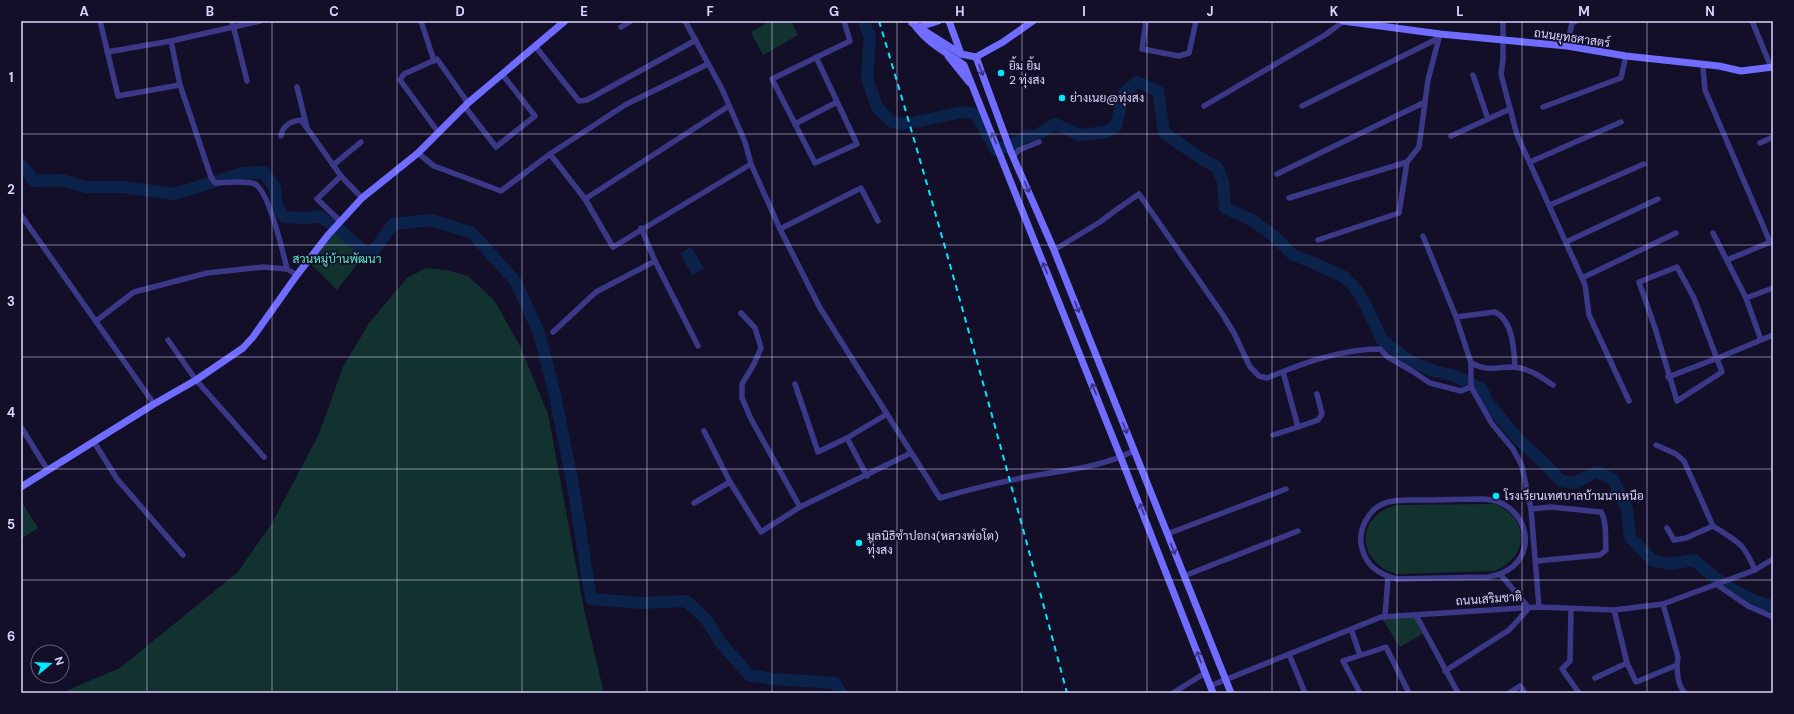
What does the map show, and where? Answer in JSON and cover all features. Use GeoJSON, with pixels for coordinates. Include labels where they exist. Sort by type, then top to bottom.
{"type":"FeatureCollection","features":[{"type":"Feature","properties":{"kind":"main road"},"geometry":{"type":"LineString","coordinates":[[21,487],[154,404],[196,380],[243,348],[253,337],[297,275],[328,235],[362,198],[418,153],[467,105],[565,21]]}},
{"type":"Feature","properties":{"kind":"main road"},"geometry":{"type":"LineString","coordinates":[[920,27],[938,21]]}},
{"type":"Feature","properties":{"kind":"main road"},"geometry":{"type":"LineString","coordinates":[[949,21],[961,54]]}},
{"type":"Feature","properties":{"kind":"main road"},"geometry":{"type":"LineString","coordinates":[[911,22],[961,54],[976,57],[998,45],[1033,21]]}},
{"type":"Feature","properties":{"kind":"main road","name":"ถนนยุทธศาสตร์"},"geometry":{"type":"LineString","coordinates":[[1344,21],[1438,36],[1567,46],[1626,56],[1719,66],[1741,71],[1772,67]]}},
{"type":"Feature","properties":{"kind":"main road"},"geometry":{"type":"LineString","coordinates":[[911,22],[924,37],[946,54],[964,65],[1212,690]]}},
{"type":"Feature","properties":{"kind":"main road"},"geometry":{"type":"LineString","coordinates":[[946,54],[954,66],[973,87]]}},
{"type":"Feature","properties":{"kind":"main road"},"geometry":{"type":"LineString","coordinates":[[976,57],[1012,154],[1054,250],[1231,693]]}},
{"type":"Feature","properties":{"kind":"street"},"geometry":{"type":"LineString","coordinates":[[100,21],[118,96],[180,85]]}},
{"type":"Feature","properties":{"kind":"street"},"geometry":{"type":"LineString","coordinates":[[107,52],[171,41],[232,24],[260,21]]}},
{"type":"Feature","properties":{"kind":"street"},"geometry":{"type":"LineString","coordinates":[[421,21],[434,61]]}},
{"type":"Feature","properties":{"kind":"street"},"geometry":{"type":"LineString","coordinates":[[621,27],[631,21]]}},
{"type":"Feature","properties":{"kind":"street"},"geometry":{"type":"LineString","coordinates":[[684,21],[696,40],[730,106],[745,142],[751,164],[780,229],[820,308],[940,498],[984,485],[1080,468],[1121,458],[1135,450]]}},
{"type":"Feature","properties":{"kind":"street"},"geometry":{"type":"LineString","coordinates":[[816,57],[857,144],[815,163],[772,79],[816,57],[850,41],[844,21]]}},
{"type":"Feature","properties":{"kind":"street"},"geometry":{"type":"LineString","coordinates":[[1146,21],[1142,49],[1179,56],[1189,53],[1196,21]]}},
{"type":"Feature","properties":{"kind":"street"},"geometry":{"type":"LineString","coordinates":[[1204,106],[1325,35],[1344,21]]}},
{"type":"Feature","properties":{"kind":"street"},"geometry":{"type":"LineString","coordinates":[[1503,21],[1500,74],[1517,134],[1582,278],[1589,315],[1629,401]]}},
{"type":"Feature","properties":{"kind":"street"},"geometry":{"type":"LineString","coordinates":[[1567,46],[1572,23],[1576,21]]}},
{"type":"Feature","properties":{"kind":"street"},"geometry":{"type":"LineString","coordinates":[[1752,21],[1772,67]]}},
{"type":"Feature","properties":{"kind":"street"},"geometry":{"type":"LineString","coordinates":[[232,24],[247,81]]}},
{"type":"Feature","properties":{"kind":"street"},"geometry":{"type":"LineString","coordinates":[[1318,240],[1398,213],[1408,162],[1419,147],[1428,80],[1438,36]]}},
{"type":"Feature","properties":{"kind":"street"},"geometry":{"type":"LineString","coordinates":[[1302,106],[1438,36]]}},
{"type":"Feature","properties":{"kind":"street"},"geometry":{"type":"LineString","coordinates":[[535,46],[579,101],[586,100],[696,40]]}},
{"type":"Feature","properties":{"kind":"street"},"geometry":{"type":"LineString","coordinates":[[171,41],[180,85],[213,181],[246,182],[255,184],[262,190],[278,233],[287,269]]}},
{"type":"Feature","properties":{"kind":"street"},"geometry":{"type":"LineString","coordinates":[[961,54],[964,65]]}},
{"type":"Feature","properties":{"kind":"street"},"geometry":{"type":"LineString","coordinates":[[1543,107],[1621,78],[1626,56]]}},
{"type":"Feature","properties":{"kind":"street"},"geometry":{"type":"LineString","coordinates":[[438,132],[400,80],[404,74],[437,59],[496,147],[535,116],[502,74]]}},
{"type":"Feature","properties":{"kind":"street"},"geometry":{"type":"LineString","coordinates":[[418,153],[434,166],[501,190],[550,154],[625,105],[708,64]]}},
{"type":"Feature","properties":{"kind":"street"},"geometry":{"type":"LineString","coordinates":[[1704,65],[1702,67],[1706,90],[1771,241],[1727,260]]}},
{"type":"Feature","properties":{"kind":"street"},"geometry":{"type":"LineString","coordinates":[[1474,75],[1488,119]]}},
{"type":"Feature","properties":{"kind":"street"},"geometry":{"type":"LineString","coordinates":[[297,87],[307,128]]}},
{"type":"Feature","properties":{"kind":"street"},"geometry":{"type":"LineString","coordinates":[[795,124],[837,102]]}},
{"type":"Feature","properties":{"kind":"street"},"geometry":{"type":"LineString","coordinates":[[1277,174],[1425,102]]}},
{"type":"Feature","properties":{"kind":"street"},"geometry":{"type":"LineString","coordinates":[[585,199],[730,106]]}},
{"type":"Feature","properties":{"kind":"street"},"geometry":{"type":"LineString","coordinates":[[1451,136],[1510,109]]}},
{"type":"Feature","properties":{"kind":"street"},"geometry":{"type":"LineString","coordinates":[[281,136],[285,127],[295,121],[301,120],[341,176],[362,198]]}},
{"type":"Feature","properties":{"kind":"street"},"geometry":{"type":"LineString","coordinates":[[1530,162],[1621,122]]}},
{"type":"Feature","properties":{"kind":"street"},"geometry":{"type":"LineString","coordinates":[[1760,143],[1773,137]]}},
{"type":"Feature","properties":{"kind":"street"},"geometry":{"type":"LineString","coordinates":[[333,165],[361,142]]}},
{"type":"Feature","properties":{"kind":"street"},"geometry":{"type":"LineString","coordinates":[[1012,154],[1039,142]]}},
{"type":"Feature","properties":{"kind":"street"},"geometry":{"type":"LineString","coordinates":[[550,154],[585,199],[613,247],[641,228],[751,164]]}},
{"type":"Feature","properties":{"kind":"street"},"geometry":{"type":"LineString","coordinates":[[1289,198],[1408,162]]}},
{"type":"Feature","properties":{"kind":"street"},"geometry":{"type":"LineString","coordinates":[[1550,205],[1644,164]]}},
{"type":"Feature","properties":{"kind":"street"},"geometry":{"type":"LineString","coordinates":[[340,222],[318,199],[341,176]]}},
{"type":"Feature","properties":{"kind":"street"},"geometry":{"type":"LineString","coordinates":[[780,229],[861,188],[878,220]]}},
{"type":"Feature","properties":{"kind":"street"},"geometry":{"type":"LineString","coordinates":[[1054,250],[1100,222],[1139,194],[1223,315],[1234,333],[1250,367],[1259,376],[1267,378],[1322,358],[1371,349],[1380,349],[1388,357],[1430,383],[1461,391],[1471,387]]}},
{"type":"Feature","properties":{"kind":"street"},"geometry":{"type":"LineString","coordinates":[[1566,242],[1658,199]]}},
{"type":"Feature","properties":{"kind":"street"},"geometry":{"type":"LineString","coordinates":[[21,215],[154,404]]}},
{"type":"Feature","properties":{"kind":"street"},"geometry":{"type":"LineString","coordinates":[[641,228],[655,261],[698,346]]}},
{"type":"Feature","properties":{"kind":"street"},"geometry":{"type":"LineString","coordinates":[[1582,278],[1676,233]]}},
{"type":"Feature","properties":{"kind":"street"},"geometry":{"type":"LineString","coordinates":[[1713,233],[1746,298],[1761,340]]}},
{"type":"Feature","properties":{"kind":"street"},"geometry":{"type":"LineString","coordinates":[[1424,236],[1456,317],[1471,363],[1471,387],[1492,424],[1513,449],[1522,466],[1531,509],[1539,607]]}},
{"type":"Feature","properties":{"kind":"street"},"geometry":{"type":"LineString","coordinates":[[553,332],[596,292],[655,261]]}},
{"type":"Feature","properties":{"kind":"street"},"geometry":{"type":"LineString","coordinates":[[96,321],[134,292],[207,273],[263,267],[287,269],[297,275]]}},
{"type":"Feature","properties":{"kind":"street"},"geometry":{"type":"LineString","coordinates":[[1677,267],[1694,298],[1718,358],[1722,372],[1677,401],[1668,377],[1655,328],[1638,282],[1677,267]]}},
{"type":"Feature","properties":{"kind":"street"},"geometry":{"type":"LineString","coordinates":[[1746,298],[1773,288]]}},
{"type":"Feature","properties":{"kind":"street"},"geometry":{"type":"LineString","coordinates":[[1456,317],[1495,312],[1499,314],[1507,326],[1514,345],[1515,367]]}},
{"type":"Feature","properties":{"kind":"street"},"geometry":{"type":"LineString","coordinates":[[741,313],[755,328],[761,348],[754,364],[742,384],[742,398],[751,419],[800,507]]}},
{"type":"Feature","properties":{"kind":"street"},"geometry":{"type":"LineString","coordinates":[[1668,377],[1773,335]]}},
{"type":"Feature","properties":{"kind":"street"},"geometry":{"type":"LineString","coordinates":[[168,340],[196,380],[264,458]]}},
{"type":"Feature","properties":{"kind":"street"},"geometry":{"type":"LineString","coordinates":[[1471,363],[1483,369],[1515,367],[1536,373],[1553,385]]}},
{"type":"Feature","properties":{"kind":"street"},"geometry":{"type":"LineString","coordinates":[[1283,372],[1298,427]]}},
{"type":"Feature","properties":{"kind":"street"},"geometry":{"type":"LineString","coordinates":[[795,384],[818,452],[847,438],[887,414]]}},
{"type":"Feature","properties":{"kind":"street"},"geometry":{"type":"LineString","coordinates":[[1273,436],[1318,420],[1322,414],[1317,394]]}},
{"type":"Feature","properties":{"kind":"street"},"geometry":{"type":"LineString","coordinates":[[21,427],[48,470]]}},
{"type":"Feature","properties":{"kind":"street"},"geometry":{"type":"LineString","coordinates":[[704,431],[730,482],[761,532],[800,507],[912,453]]}},
{"type":"Feature","properties":{"kind":"street"},"geometry":{"type":"LineString","coordinates":[[847,438],[867,476]]}},
{"type":"Feature","properties":{"kind":"street"},"geometry":{"type":"LineString","coordinates":[[94,442],[117,479],[183,555]]}},
{"type":"Feature","properties":{"kind":"street"},"geometry":{"type":"LineString","coordinates":[[1656,445],[1676,454],[1684,461],[1713,526],[1739,542],[1747,552],[1755,570]]}},
{"type":"Feature","properties":{"kind":"street"},"geometry":{"type":"LineString","coordinates":[[694,503],[730,482]]}},
{"type":"Feature","properties":{"kind":"street"},"geometry":{"type":"LineString","coordinates":[[1167,534],[1286,489]]}},
{"type":"Feature","properties":{"kind":"street"},"geometry":{"type":"LineString","coordinates":[[1495,500],[1507,505],[1517,514],[1525,532],[1525,545],[1520,558],[1512,568],[1500,574],[1489,577],[1404,579],[1388,577],[1373,568],[1365,558],[1361,546],[1363,526],[1373,510],[1384,503],[1396,501],[1495,500]]}},
{"type":"Feature","properties":{"kind":"street"},"geometry":{"type":"LineString","coordinates":[[1531,509],[1551,507],[1600,512],[1603,515],[1605,530],[1606,550],[1600,555],[1536,561]]}},
{"type":"Feature","properties":{"kind":"street"},"geometry":{"type":"LineString","coordinates":[[1667,528],[1674,540],[1681,540],[1713,526]]}},
{"type":"Feature","properties":{"kind":"street"},"geometry":{"type":"LineString","coordinates":[[1184,576],[1298,531]]}},
{"type":"Feature","properties":{"kind":"street","name":"ถนนเสริมชาติ"},"geometry":{"type":"LineString","coordinates":[[1212,690],[1226,680],[1350,629],[1385,617],[1539,607],[1614,610],[1663,604],[1736,575],[1755,570],[1773,559]]}},
{"type":"Feature","properties":{"kind":"street"},"geometry":{"type":"LineString","coordinates":[[1445,671],[1509,630],[1529,608],[1500,574]]}},
{"type":"Feature","properties":{"kind":"street"},"geometry":{"type":"LineString","coordinates":[[1385,617],[1388,577]]}},
{"type":"Feature","properties":{"kind":"street"},"geometry":{"type":"LineString","coordinates":[[1716,584],[1748,606],[1773,617]]}},
{"type":"Feature","properties":{"kind":"street"},"geometry":{"type":"LineString","coordinates":[[1663,604],[1678,657],[1677,665],[1680,689],[1685,693]]}},
{"type":"Feature","properties":{"kind":"street"},"geometry":{"type":"LineString","coordinates":[[1570,609],[1570,661],[1562,669],[1579,693]]}},
{"type":"Feature","properties":{"kind":"street"},"geometry":{"type":"LineString","coordinates":[[1614,610],[1627,663],[1636,682],[1677,665]]}},
{"type":"Feature","properties":{"kind":"street"},"geometry":{"type":"LineString","coordinates":[[1416,615],[1458,693]]}},
{"type":"Feature","properties":{"kind":"street"},"geometry":{"type":"LineString","coordinates":[[1350,629],[1360,655]]}},
{"type":"Feature","properties":{"kind":"street"},"geometry":{"type":"LineString","coordinates":[[1360,693],[1343,661],[1386,647],[1409,693]]}},
{"type":"Feature","properties":{"kind":"street"},"geometry":{"type":"LineString","coordinates":[[1289,654],[1305,693]]}},
{"type":"Feature","properties":{"kind":"street"},"geometry":{"type":"LineString","coordinates":[[1595,678],[1627,663]]}},
{"type":"Feature","properties":{"kind":"street"},"geometry":{"type":"LineString","coordinates":[[1172,693],[1205,673]]}},
{"type":"Feature","properties":{"kind":"street"},"geometry":{"type":"LineString","coordinates":[[1509,693],[1520,686],[1525,693]]}},
{"type":"Feature","properties":{"kind":"green space"},"geometry":{"type":"Polygon","coordinates":[[[770,21],[791,21],[798,35],[763,55],[751,32],[770,21]]]}},
{"type":"Feature","properties":{"kind":"green space","name":"สวนหมู่บ้านพัฒนา"},"geometry":{"type":"Polygon","coordinates":[[[338,228],[365,254],[337,290],[310,263],[338,228]]]}},
{"type":"Feature","properties":{"kind":"green space"},"geometry":{"type":"Polygon","coordinates":[[[426,268],[447,270],[468,276],[494,300],[520,346],[548,414],[585,614],[604,693],[61,693],[120,668],[238,572],[272,523],[319,434],[343,367],[369,323],[407,278],[426,268]]]}},
{"type":"Feature","properties":{"kind":"green space"},"geometry":{"type":"Polygon","coordinates":[[[21,501],[38,528],[21,539],[21,501]]]}},
{"type":"Feature","properties":{"kind":"green space"},"geometry":{"type":"Polygon","coordinates":[[[1494,504],[1506,510],[1514,518],[1519,527],[1521,537],[1520,547],[1515,556],[1495,571],[1396,574],[1383,568],[1373,560],[1368,550],[1366,539],[1367,529],[1373,519],[1383,511],[1396,505],[1494,504]]]}},
{"type":"Feature","properties":{"kind":"green space"},"geometry":{"type":"Polygon","coordinates":[[[1416,615],[1426,632],[1400,647],[1381,617],[1416,615]]]}},
{"type":"Feature","properties":{"kind":"water"},"geometry":{"type":"Polygon","coordinates":[[[859,21],[869,21],[872,34],[865,36],[859,21]]]}},
{"type":"Feature","properties":{"kind":"water"},"geometry":{"type":"Polygon","coordinates":[[[691,247],[704,268],[692,275],[680,253],[691,247]]]}},
{"type":"Feature","properties":{"kind":"waterway"},"geometry":{"type":"LineString","coordinates":[[864,21],[870,37],[867,78],[877,107],[892,122],[904,124]]}},
{"type":"Feature","properties":{"kind":"waterway"},"geometry":{"type":"LineString","coordinates":[[915,122],[963,112],[976,114],[996,150],[1015,143],[1027,136],[1037,135],[1055,124],[1080,135],[1106,132],[1116,126],[1124,93],[1137,82],[1158,91],[1164,133],[1202,159],[1217,167],[1223,182],[1225,208],[1250,219],[1273,235],[1293,255],[1344,277],[1356,289],[1365,304],[1382,340],[1410,361],[1434,371],[1455,376],[1482,389],[1487,401],[1506,425],[1519,440],[1561,481],[1574,483],[1596,472],[1613,479],[1627,509],[1630,537],[1652,560],[1668,564],[1694,560],[1721,582],[1741,594],[1773,606]]}},
{"type":"Feature","properties":{"kind":"waterway"},"geometry":{"type":"LineString","coordinates":[[21,164],[34,181],[62,180],[85,187],[123,187],[174,194],[243,173],[264,172],[275,188],[277,206],[284,217],[306,218],[319,216],[338,228],[364,252],[373,252],[393,224],[431,220],[472,233],[516,282],[539,333],[554,391],[573,485],[591,599],[641,603],[686,601],[706,619],[721,643],[749,675],[774,679],[835,683],[841,693]]}},
{"type":"Feature","properties":{"kind":"railway"},"geometry":{"type":"LineString","coordinates":[[879,21],[976,356],[1067,693]]}},
{"type":"Feature","properties":{"kind":"place","name":"ยิ้ม ยิ้ม 2 ทุ่งสง"},"geometry":{"type":"Point","coordinates":[1001,73]}},
{"type":"Feature","properties":{"kind":"place","name":"ย่างเนย@ทุ่งสง"},"geometry":{"type":"Point","coordinates":[1062,98]}},
{"type":"Feature","properties":{"kind":"place","name":"โรงเรียนเทศบาลบ้านนาเหนือ"},"geometry":{"type":"Point","coordinates":[1496,496]}},
{"type":"Feature","properties":{"kind":"place","name":"มูลนิธิซำปอกง(หลวงพ่อโต) ทุ่งสง"},"geometry":{"type":"Point","coordinates":[859,543]}}]}
